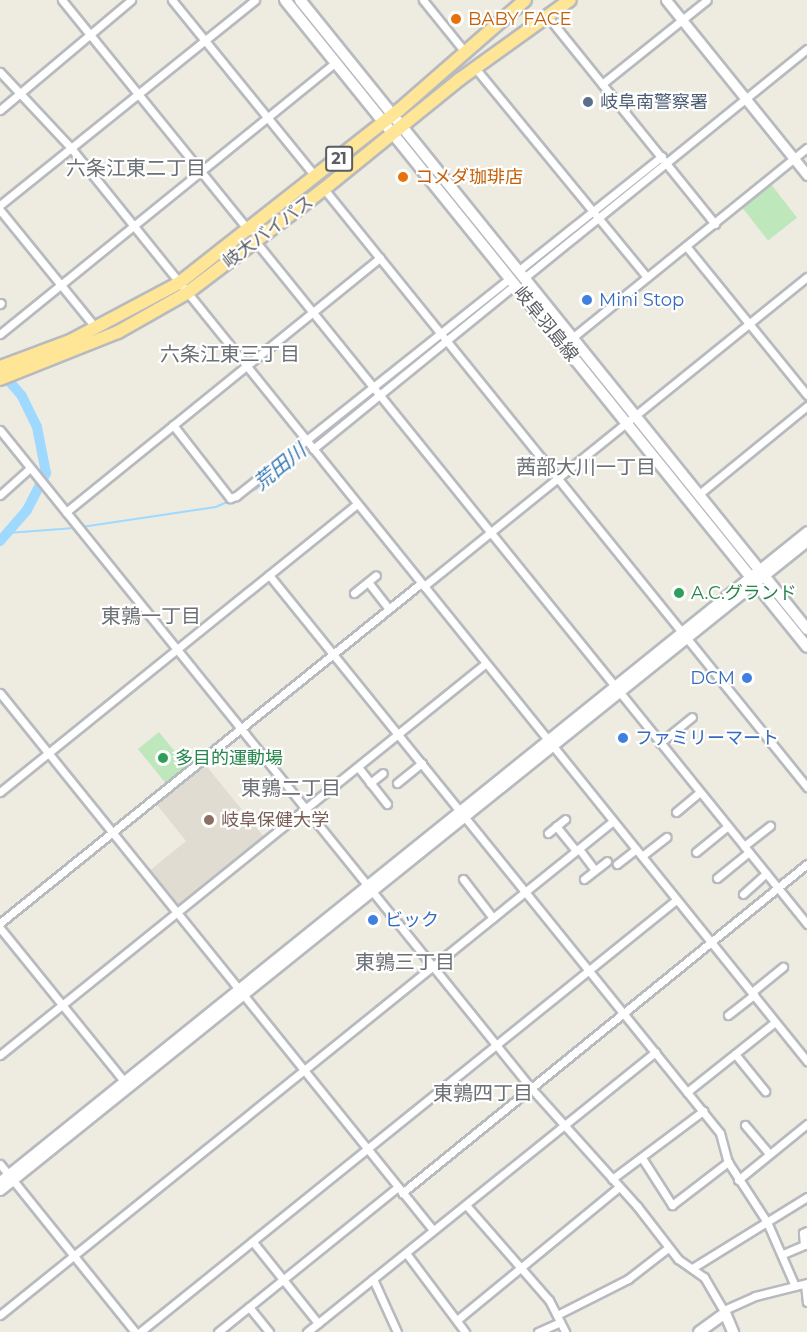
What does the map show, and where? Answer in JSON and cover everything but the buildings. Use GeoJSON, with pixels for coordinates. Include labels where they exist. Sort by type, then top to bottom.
{"type":"FeatureCollection","features":[{"type":"Feature","properties":{"kind":"highway","name":"岐大バイパス"},"geometry":{"type":"LineString","coordinates":[[183,288],[249,231],[388,119],[525,0]]}},
{"type":"Feature","properties":{"kind":"highway","name":"岐大バイパス"},"geometry":{"type":"LineString","coordinates":[[0,379],[95,342],[256,242],[476,69],[570,0]]}},
{"type":"Feature","properties":{"kind":"highway","name":"岐大バイパス"},"geometry":{"type":"LineString","coordinates":[[0,367],[145,311]]}},
{"type":"Feature","properties":{"kind":"main road","name":"岐阜羽島線"},"geometry":{"type":"LineString","coordinates":[[285,0],[336,62],[388,119]]}},
{"type":"Feature","properties":{"kind":"main road","name":"岐阜羽島線"},"geometry":{"type":"LineString","coordinates":[[300,0],[388,119],[516,278],[624,424],[757,576],[807,629]]}},
{"type":"Feature","properties":{"kind":"main road","name":"岐阜羽島線"},"geometry":{"type":"LineString","coordinates":[[516,278],[572,338],[698,495],[807,647]]}},
{"type":"Feature","properties":{"kind":"main road"},"geometry":{"type":"LineString","coordinates":[[699,1332],[725,1312],[733,1332]]}},
{"type":"Feature","properties":{"kind":"street"},"geometry":{"type":"LineString","coordinates":[[62,0],[249,231]]}},
{"type":"Feature","properties":{"kind":"street"},"geometry":{"type":"LineString","coordinates":[[0,110],[19,91],[131,0]]}},
{"type":"Feature","properties":{"kind":"street"},"geometry":{"type":"LineString","coordinates":[[172,0],[316,177]]}},
{"type":"Feature","properties":{"kind":"street"},"geometry":{"type":"LineString","coordinates":[[0,205],[255,0]]}},
{"type":"Feature","properties":{"kind":"street"},"geometry":{"type":"LineString","coordinates":[[423,0],[465,52]]}},
{"type":"Feature","properties":{"kind":"street"},"geometry":{"type":"LineString","coordinates":[[666,0],[807,175]]}},
{"type":"Feature","properties":{"kind":"street"},"geometry":{"type":"LineString","coordinates":[[602,84],[707,0]]}},
{"type":"Feature","properties":{"kind":"street"},"geometry":{"type":"LineString","coordinates":[[548,17],[715,224]]}},
{"type":"Feature","properties":{"kind":"street"},"geometry":{"type":"LineString","coordinates":[[173,425],[230,498],[248,489],[310,445],[596,214],[667,162],[807,49]]}},
{"type":"Feature","properties":{"kind":"street"},"geometry":{"type":"LineString","coordinates":[[0,334],[336,62]]}},
{"type":"Feature","properties":{"kind":"street"},"geometry":{"type":"LineString","coordinates":[[476,69],[646,277]]}},
{"type":"Feature","properties":{"kind":"street"},"geometry":{"type":"LineString","coordinates":[[0,72],[71,148],[807,1061]]}},
{"type":"Feature","properties":{"kind":"street"},"geometry":{"type":"LineString","coordinates":[[572,338],[807,148]]}},
{"type":"Feature","properties":{"kind":"street"},"geometry":{"type":"LineString","coordinates":[[596,214],[662,156]]}},
{"type":"Feature","properties":{"kind":"street"},"geometry":{"type":"LineString","coordinates":[[324,189],[807,787]]}},
{"type":"Feature","properties":{"kind":"street"},"geometry":{"type":"LineString","coordinates":[[0,210],[92,322]]}},
{"type":"Feature","properties":{"kind":"street"},"geometry":{"type":"LineString","coordinates":[[256,242],[807,924]]}},
{"type":"Feature","properties":{"kind":"street"},"geometry":{"type":"LineString","coordinates":[[686,246],[807,395]]}},
{"type":"Feature","properties":{"kind":"street"},"geometry":{"type":"LineString","coordinates":[[66,512],[380,258]]}},
{"type":"Feature","properties":{"kind":"street"},"geometry":{"type":"LineString","coordinates":[[124,1081],[0,926],[112,832],[807,277]]}},
{"type":"Feature","properties":{"kind":"street"},"geometry":{"type":"LineString","coordinates":[[698,495],[807,406]]}},
{"type":"Feature","properties":{"kind":"street"},"geometry":{"type":"LineString","coordinates":[[0,430],[562,1126],[619,1187],[668,1248],[678,1258],[694,1267],[725,1312],[755,1296],[806,1283],[807,1302]]}},
{"type":"Feature","properties":{"kind":"street"},"geometry":{"type":"LineString","coordinates":[[0,495],[32,471]]}},
{"type":"Feature","properties":{"kind":"street"},"geometry":{"type":"LineString","coordinates":[[0,792],[357,504]]}},
{"type":"Feature","properties":{"kind":"street"},"geometry":{"type":"LineString","coordinates":[[7,1178],[757,576],[807,531]]}},
{"type":"Feature","properties":{"kind":"street"},"geometry":{"type":"LineString","coordinates":[[757,576],[807,541]]}},
{"type":"Feature","properties":{"kind":"street"},"geometry":{"type":"LineString","coordinates":[[269,575],[720,1133],[728,1162],[767,1222],[783,1254],[795,1286]]}},
{"type":"Feature","properties":{"kind":"street"},"geometry":{"type":"LineString","coordinates":[[354,593],[376,575]]}},
{"type":"Feature","properties":{"kind":"street"},"geometry":{"type":"LineString","coordinates":[[368,582],[390,609]]}},
{"type":"Feature","properties":{"kind":"street"},"geometry":{"type":"LineString","coordinates":[[0,1055],[486,663]]}},
{"type":"Feature","properties":{"kind":"street"},"geometry":{"type":"LineString","coordinates":[[0,693],[433,1230]]}},
{"type":"Feature","properties":{"kind":"street"},"geometry":{"type":"LineString","coordinates":[[660,743],[692,717]]}},
{"type":"Feature","properties":{"kind":"street"},"geometry":{"type":"LineString","coordinates":[[397,783],[422,763]]}},
{"type":"Feature","properties":{"kind":"street"},"geometry":{"type":"LineString","coordinates":[[358,767],[387,804]]}},
{"type":"Feature","properties":{"kind":"street"},"geometry":{"type":"LineString","coordinates":[[370,783],[384,772]]}},
{"type":"Feature","properties":{"kind":"street"},"geometry":{"type":"LineString","coordinates":[[675,812],[700,792]]}},
{"type":"Feature","properties":{"kind":"street"},"geometry":{"type":"LineString","coordinates":[[548,833],[565,819]]}},
{"type":"Feature","properties":{"kind":"street"},"geometry":{"type":"LineString","coordinates":[[0,1315],[613,821]]}},
{"type":"Feature","properties":{"kind":"street"},"geometry":{"type":"LineString","coordinates":[[556,826],[596,870]]}},
{"type":"Feature","properties":{"kind":"street"},"geometry":{"type":"LineString","coordinates":[[696,852],[728,826]]}},
{"type":"Feature","properties":{"kind":"street"},"geometry":{"type":"LineString","coordinates":[[717,878],[770,826]]}},
{"type":"Feature","properties":{"kind":"street"},"geometry":{"type":"LineString","coordinates":[[642,856],[666,837]]}},
{"type":"Feature","properties":{"kind":"street"},"geometry":{"type":"LineString","coordinates":[[616,864],[636,849]]}},
{"type":"Feature","properties":{"kind":"street"},"geometry":{"type":"LineString","coordinates":[[584,879],[608,861]]}},
{"type":"Feature","properties":{"kind":"street"},"geometry":{"type":"LineString","coordinates":[[218,1332],[531,1088],[807,864]]}},
{"type":"Feature","properties":{"kind":"street"},"geometry":{"type":"LineString","coordinates":[[742,894],[766,873]]}},
{"type":"Feature","properties":{"kind":"street"},"geometry":{"type":"LineString","coordinates":[[463,879],[493,918]]}},
{"type":"Feature","properties":{"kind":"street"},"geometry":{"type":"LineString","coordinates":[[140,1332],[676,900]]}},
{"type":"Feature","properties":{"kind":"street"},"geometry":{"type":"LineString","coordinates":[[728,1016],[783,967]]}},
{"type":"Feature","properties":{"kind":"street"},"geometry":{"type":"LineString","coordinates":[[0,1190],[7,1178],[124,1081],[241,991]]}},
{"type":"Feature","properties":{"kind":"street"},"geometry":{"type":"LineString","coordinates":[[687,1092],[775,1022]]}},
{"type":"Feature","properties":{"kind":"street"},"geometry":{"type":"LineString","coordinates":[[307,1332],[655,1052]]}},
{"type":"Feature","properties":{"kind":"street"},"geometry":{"type":"LineString","coordinates":[[735,1054],[765,1091]]}},
{"type":"Feature","properties":{"kind":"street"},"geometry":{"type":"LineString","coordinates":[[612,1179],[703,1111]]}},
{"type":"Feature","properties":{"kind":"street"},"geometry":{"type":"LineString","coordinates":[[738,1180],[807,1124]]}},
{"type":"Feature","properties":{"kind":"street"},"geometry":{"type":"LineString","coordinates":[[745,1125],[770,1154]]}},
{"type":"Feature","properties":{"kind":"street"},"geometry":{"type":"LineString","coordinates":[[642,1158],[672,1205],[728,1162]]}},
{"type":"Feature","properties":{"kind":"street"},"geometry":{"type":"LineString","coordinates":[[0,1164],[7,1178],[135,1332]]}},
{"type":"Feature","properties":{"kind":"street"},"geometry":{"type":"LineString","coordinates":[[457,1320],[619,1187]]}},
{"type":"Feature","properties":{"kind":"street"},"geometry":{"type":"LineString","coordinates":[[694,1267],[807,1197]]}},
{"type":"Feature","properties":{"kind":"street"},"geometry":{"type":"LineString","coordinates":[[466,1205],[559,1319],[565,1332]]}},
{"type":"Feature","properties":{"kind":"street"},"geometry":{"type":"LineString","coordinates":[[783,1254],[804,1245],[803,1233],[807,1231]]}},
{"type":"Feature","properties":{"kind":"street"},"geometry":{"type":"LineString","coordinates":[[253,1242],[318,1323]]}},
{"type":"Feature","properties":{"kind":"street"},"geometry":{"type":"LineString","coordinates":[[538,1332],[628,1280],[668,1248]]}},
{"type":"Feature","properties":{"kind":"street"},"geometry":{"type":"LineString","coordinates":[[406,1253],[465,1332]]}},
{"type":"Feature","properties":{"kind":"street"},"geometry":{"type":"LineString","coordinates":[[373,1280],[397,1332]]}},
{"type":"Feature","properties":{"kind":"street"},"geometry":{"type":"LineString","coordinates":[[249,1307],[269,1332]]}},
{"type":"Feature","properties":{"kind":"shaded area","name":"岐阜保健大学"},"geometry":{"type":"Polygon","coordinates":[[[203,762],[265,838],[178,908],[148,872],[186,841],[154,801],[203,762]]]}},
{"type":"Feature","properties":{"kind":"green space"},"geometry":{"type":"Polygon","coordinates":[[[770,183],[797,218],[768,240],[741,206],[770,183]]]}},
{"type":"Feature","properties":{"kind":"green space","name":"多目的運動場"},"geometry":{"type":"Polygon","coordinates":[[[159,732],[188,768],[167,785],[138,749],[159,732]]]}},
{"type":"Feature","properties":{"kind":"waterway","name":"荒田川"},"geometry":{"type":"LineString","coordinates":[[527,269],[571,233]]}},
{"type":"Feature","properties":{"kind":"waterway","name":"荒田川"},"geometry":{"type":"LineString","coordinates":[[445,336],[504,287]]}},
{"type":"Feature","properties":{"kind":"waterway","name":"荒田川"},"geometry":{"type":"LineString","coordinates":[[379,389],[441,339]]}},
{"type":"Feature","properties":{"kind":"waterway","name":"荒田川"},"geometry":{"type":"LineString","coordinates":[[0,541],[27,510],[46,473],[37,427],[22,396],[2,373]]}},
{"type":"Feature","properties":{"kind":"waterway","name":"荒田川"},"geometry":{"type":"LineString","coordinates":[[312,444],[373,394]]}},
{"type":"Feature","properties":{"kind":"waterway","name":"荒田川"},"geometry":{"type":"LineString","coordinates":[[82,527],[216,507],[256,489],[308,447]]}},
{"type":"Feature","properties":{"kind":"waterway","name":"荒田川"},"geometry":{"type":"LineString","coordinates":[[8,533],[74,528]]}},
{"type":"Feature","properties":{"kind":"place","name":"BABY FACE"},"geometry":{"type":"Point","coordinates":[456,19]}},
{"type":"Feature","properties":{"kind":"place","name":"岐阜南警察署"},"geometry":{"type":"Point","coordinates":[588,102]}},
{"type":"Feature","properties":{"kind":"place","name":"コメダ珈琲店"},"geometry":{"type":"Point","coordinates":[403,177]}},
{"type":"Feature","properties":{"kind":"place","name":"Mini Stop"},"geometry":{"type":"Point","coordinates":[587,300]}},
{"type":"Feature","properties":{"kind":"place","name":"A.C.グランド"},"geometry":{"type":"Point","coordinates":[679,593]}},
{"type":"Feature","properties":{"kind":"place","name":"DCM"},"geometry":{"type":"Point","coordinates":[747,678]}},
{"type":"Feature","properties":{"kind":"place","name":"ファミリーマート"},"geometry":{"type":"Point","coordinates":[623,738]}},
{"type":"Feature","properties":{"kind":"place","name":"多目的運動場"},"geometry":{"type":"Point","coordinates":[163,758]}},
{"type":"Feature","properties":{"kind":"place","name":"岐阜保健大学"},"geometry":{"type":"Point","coordinates":[209,820]}},
{"type":"Feature","properties":{"kind":"place","name":"ビック"},"geometry":{"type":"Point","coordinates":[373,920]}},
{"type":"Feature","properties":{"kind":"district","name":"六条江東二丁目"},"geometry":{"type":"Point","coordinates":[136,168]}},
{"type":"Feature","properties":{"kind":"district","name":"六条江東三丁目"},"geometry":{"type":"Point","coordinates":[230,354]}},
{"type":"Feature","properties":{"kind":"district","name":"茜部大川一丁目"},"geometry":{"type":"Point","coordinates":[586,467]}},
{"type":"Feature","properties":{"kind":"district","name":"東鶉一丁目"},"geometry":{"type":"Point","coordinates":[151,616]}},
{"type":"Feature","properties":{"kind":"district","name":"東鶉二丁目"},"geometry":{"type":"Point","coordinates":[291,788]}},
{"type":"Feature","properties":{"kind":"district","name":"東鶉三丁目"},"geometry":{"type":"Point","coordinates":[405,962]}},
{"type":"Feature","properties":{"kind":"district","name":"東鶉四丁目"},"geometry":{"type":"Point","coordinates":[483,1093]}}]}
